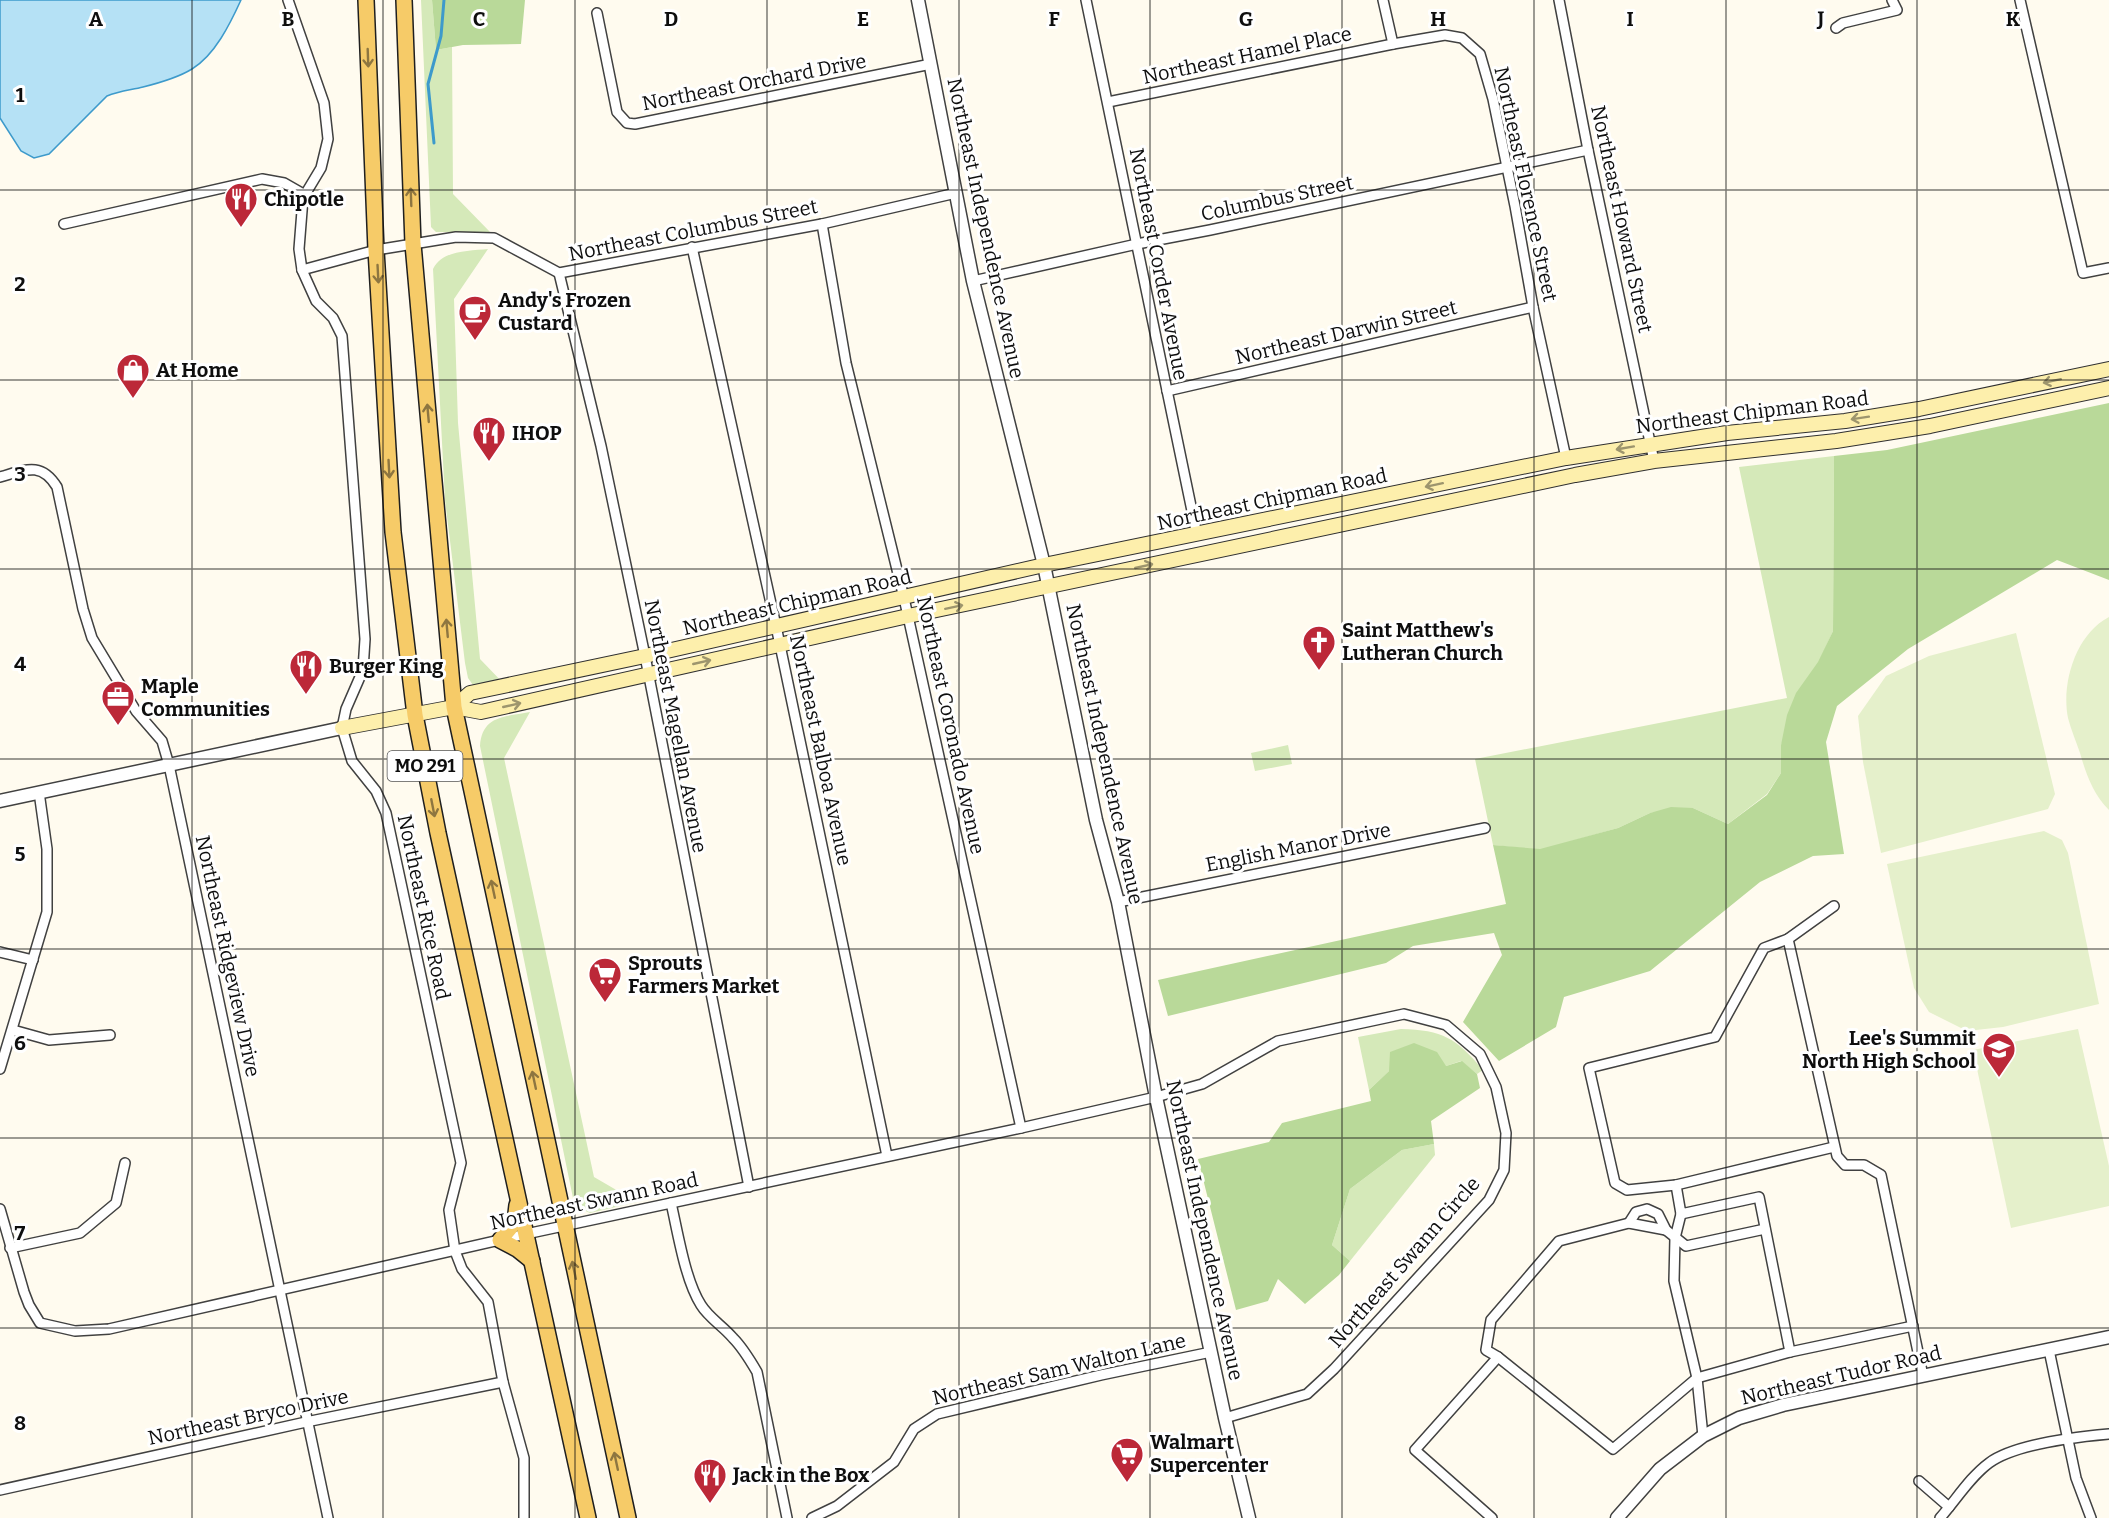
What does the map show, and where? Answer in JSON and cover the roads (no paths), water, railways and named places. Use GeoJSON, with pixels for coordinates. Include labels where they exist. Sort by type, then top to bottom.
{"type":"FeatureCollection","features":[{"type":"Feature","properties":{"kind":"main road","name":"MO 291"},"geometry":{"type":"LineString","coordinates":[[366,0],[376,250],[393,532],[415,714],[438,833],[588,1518]]}},
{"type":"Feature","properties":{"kind":"main road","name":"MO 291"},"geometry":{"type":"LineString","coordinates":[[404,0],[413,244],[454,707],[628,1518]]}},
{"type":"Feature","properties":{"kind":"main road","name":"Northeast Chipman Road"},"geometry":{"type":"LineString","coordinates":[[454,707],[470,693],[645,656],[1044,565],[1330,506],[1566,458],[1650,444],[1727,433],[1845,421],[1919,409],[2109,369]]}},
{"type":"Feature","properties":{"kind":"main road","name":"Northeast Chipman Road"},"geometry":{"type":"LineString","coordinates":[[342,728],[454,707],[481,712],[908,616],[1575,475],[1654,461],[1836,441],[1930,426],[2109,388]]}},
{"type":"Feature","properties":{"kind":"main road"},"geometry":{"type":"LineString","coordinates":[[1203,553],[1204,544],[1214,539],[1306,518],[1330,506]]}},
{"type":"Feature","properties":{"kind":"main road"},"geometry":{"type":"LineString","coordinates":[[560,674],[566,693]]}},
{"type":"Feature","properties":{"kind":"main road"},"geometry":{"type":"LineString","coordinates":[[518,1199],[515,1222],[500,1240],[517,1248],[532,1261]]}},
{"type":"Feature","properties":{"kind":"street"},"geometry":{"type":"LineString","coordinates":[[288,0],[324,103],[328,139],[321,168],[303,198],[299,249],[302,270],[316,301],[333,318],[342,336],[365,639],[363,670],[346,709],[342,728]]}},
{"type":"Feature","properties":{"kind":"street","name":"Northeast Independence Avenue"},"geometry":{"type":"LineString","coordinates":[[918,0],[973,281],[1049,587],[1096,820],[1118,902],[1156,1097],[1225,1418],[1249,1518]]}},
{"type":"Feature","properties":{"kind":"street","name":"Northeast Corder Avenue"},"geometry":{"type":"LineString","coordinates":[[1086,0],[1197,535]]}},
{"type":"Feature","properties":{"kind":"street"},"geometry":{"type":"LineString","coordinates":[[1383,0],[1393,44]]}},
{"type":"Feature","properties":{"kind":"street","name":"Northeast Howard Street"},"geometry":{"type":"LineString","coordinates":[[1559,0],[1588,150],[1654,461]]}},
{"type":"Feature","properties":{"kind":"street"},"geometry":{"type":"LineString","coordinates":[[1836,28],[1843,23],[1897,10],[1892,0]]}},
{"type":"Feature","properties":{"kind":"street"},"geometry":{"type":"LineString","coordinates":[[2020,0],[2083,273],[2109,268]]}},
{"type":"Feature","properties":{"kind":"street","name":"Northeast Orchard Drive"},"geometry":{"type":"LineString","coordinates":[[597,13],[617,112],[627,123],[635,124],[931,64]]}},
{"type":"Feature","properties":{"kind":"street","name":"Northeast Florence Street"},"geometry":{"type":"LineString","coordinates":[[1393,44],[1445,35],[1462,38],[1480,54],[1515,206],[1533,307],[1566,458]]}},
{"type":"Feature","properties":{"kind":"street","name":"Northeast Hamel Place"},"geometry":{"type":"LineString","coordinates":[[1108,102],[1393,44]]}},
{"type":"Feature","properties":{"kind":"street","name":"Columbus Street"},"geometry":{"type":"LineString","coordinates":[[973,281],[1137,244],[1588,150]]}},
{"type":"Feature","properties":{"kind":"street"},"geometry":{"type":"LineString","coordinates":[[64,224],[262,179],[284,183],[305,195]]}},
{"type":"Feature","properties":{"kind":"street","name":"Northeast Columbus Street"},"geometry":{"type":"LineString","coordinates":[[302,270],[376,250],[456,237],[494,238],[559,273],[822,224],[956,193]]}},
{"type":"Feature","properties":{"kind":"street","name":"Northeast Coronado Avenue"},"geometry":{"type":"LineString","coordinates":[[822,224],[846,363],[904,598],[1021,1128]]}},
{"type":"Feature","properties":{"kind":"street","name":"Northeast Balboa Avenue"},"geometry":{"type":"LineString","coordinates":[[692,247],[780,644],[888,1156]]}},
{"type":"Feature","properties":{"kind":"street","name":"Northeast Magellan Avenue"},"geometry":{"type":"LineString","coordinates":[[559,273],[601,446],[645,656],[749,1187]]}},
{"type":"Feature","properties":{"kind":"street","name":"Northeast Darwin Street"},"geometry":{"type":"LineString","coordinates":[[1167,391],[1533,307]]}},
{"type":"Feature","properties":{"kind":"street","name":"Northeast Ridgeview Drive"},"geometry":{"type":"LineString","coordinates":[[0,477],[30,469],[41,470],[50,476],[57,487],[83,609],[92,638],[136,711],[162,741],[281,1289],[327,1518]]}},
{"type":"Feature","properties":{"kind":"street","name":"Northeast Chipman Road"},"geometry":{"type":"LineString","coordinates":[[0,801],[342,728]]}},
{"type":"Feature","properties":{"kind":"street","name":"Northeast Rice Road"},"geometry":{"type":"LineString","coordinates":[[342,728],[352,761],[376,791],[386,813],[461,1162],[450,1210],[455,1251],[462,1269],[488,1302],[503,1382],[525,1458],[524,1518]]}},
{"type":"Feature","properties":{"kind":"street"},"geometry":{"type":"LineString","coordinates":[[0,1069],[47,912],[47,849],[39,792]]}},
{"type":"Feature","properties":{"kind":"street","name":"English Manor Drive"},"geometry":{"type":"LineString","coordinates":[[1118,902],[1485,828]]}},
{"type":"Feature","properties":{"kind":"street"},"geometry":{"type":"LineString","coordinates":[[1834,906],[1788,939],[1764,948],[1715,1037],[1589,1068],[1615,1183],[1627,1190],[1676,1185],[1834,1147]]}},
{"type":"Feature","properties":{"kind":"street"},"geometry":{"type":"LineString","coordinates":[[1788,939],[1837,1156],[1845,1165],[1864,1165],[1881,1175],[1923,1376]]}},
{"type":"Feature","properties":{"kind":"street"},"geometry":{"type":"LineString","coordinates":[[0,952],[33,960]]}},
{"type":"Feature","properties":{"kind":"street","name":"Northeast Swann Circle"},"geometry":{"type":"LineString","coordinates":[[1156,1097],[1202,1084],[1278,1041],[1404,1014],[1446,1025],[1480,1054],[1496,1087],[1506,1133],[1504,1170],[1489,1200],[1334,1369],[1307,1394],[1225,1418]]}},
{"type":"Feature","properties":{"kind":"street"},"geometry":{"type":"LineString","coordinates":[[13,1030],[50,1040],[110,1035]]}},
{"type":"Feature","properties":{"kind":"street","name":"Northeast Swann Road"},"geometry":{"type":"LineString","coordinates":[[10,1248],[29,1305],[40,1323],[75,1331],[109,1329],[565,1225],[749,1187],[1156,1097]]}},
{"type":"Feature","properties":{"kind":"street"},"geometry":{"type":"LineString","coordinates":[[0,1209],[10,1248],[80,1233],[116,1203],[125,1163]]}},
{"type":"Feature","properties":{"kind":"street"},"geometry":{"type":"LineString","coordinates":[[1676,1185],[1681,1214],[1675,1238],[1674,1281],[1697,1378],[1703,1436]]}},
{"type":"Feature","properties":{"kind":"street"},"geometry":{"type":"LineString","coordinates":[[1681,1214],[1759,1197],[1790,1352]]}},
{"type":"Feature","properties":{"kind":"street"},"geometry":{"type":"LineString","coordinates":[[671,1203],[693,1290],[706,1311],[733,1337],[757,1372],[787,1518]]}},
{"type":"Feature","properties":{"kind":"street"},"geometry":{"type":"LineString","coordinates":[[1629,1223],[1636,1212],[1647,1209],[1658,1214],[1665,1230]]}},
{"type":"Feature","properties":{"kind":"street"},"geometry":{"type":"LineString","coordinates":[[1765,1229],[1686,1246],[1665,1230],[1629,1223],[1559,1241],[1491,1320],[1486,1350],[1498,1357],[1613,1449],[1697,1378],[1790,1352],[1913,1326]]}},
{"type":"Feature","properties":{"kind":"street","name":"Northeast Tudor Road"},"geometry":{"type":"LineString","coordinates":[[1617,1518],[1660,1469],[1703,1436],[1739,1418],[1784,1405],[2109,1337]]}},
{"type":"Feature","properties":{"kind":"street"},"geometry":{"type":"LineString","coordinates":[[2049,1350],[2076,1478],[2091,1518]]}},
{"type":"Feature","properties":{"kind":"street","name":"Northeast Sam Walton Lane"},"geometry":{"type":"LineString","coordinates":[[812,1518],[837,1506],[894,1462],[914,1429],[937,1414],[1101,1375],[1211,1352]]}},
{"type":"Feature","properties":{"kind":"street"},"geometry":{"type":"LineString","coordinates":[[1492,1518],[1415,1450],[1498,1357]]}},
{"type":"Feature","properties":{"kind":"street","name":"Northeast Bryco Drive"},"geometry":{"type":"LineString","coordinates":[[0,1490],[306,1422],[503,1382]]}},
{"type":"Feature","properties":{"kind":"street"},"geometry":{"type":"LineString","coordinates":[[1940,1518],[1977,1474],[2002,1455],[2018,1449],[2068,1439],[2109,1434]]}},
{"type":"Feature","properties":{"kind":"street"},"geometry":{"type":"LineString","coordinates":[[1919,1481],[1949,1507]]}},
{"type":"Feature","properties":{"kind":"water"},"geometry":{"type":"Polygon","coordinates":[[[0,0],[241,0],[221,38],[200,63],[169,80],[107,96],[49,154],[34,158],[21,151],[0,118],[0,0]]]}},
{"type":"Feature","properties":{"kind":"waterway"},"geometry":{"type":"LineString","coordinates":[[434,143],[428,84],[441,36],[444,0]]}},
{"type":"Feature","properties":{"kind":"place","name":"Chipotle"},"geometry":{"type":"Point","coordinates":[241,228]}},
{"type":"Feature","properties":{"kind":"place","name":"Andy's Frozen Custard"},"geometry":{"type":"Point","coordinates":[475,341]}},
{"type":"Feature","properties":{"kind":"place","name":"At Home"},"geometry":{"type":"Point","coordinates":[133,399]}},
{"type":"Feature","properties":{"kind":"place","name":"IHOP"},"geometry":{"type":"Point","coordinates":[489,462]}},
{"type":"Feature","properties":{"kind":"place","name":"Saint Matthew's Lutheran Church"},"geometry":{"type":"Point","coordinates":[1319,671]}},
{"type":"Feature","properties":{"kind":"place","name":"Burger King"},"geometry":{"type":"Point","coordinates":[306,695]}},
{"type":"Feature","properties":{"kind":"place","name":"Maple Communities"},"geometry":{"type":"Point","coordinates":[118,726]}},
{"type":"Feature","properties":{"kind":"place","name":"Sprouts Farmers Market"},"geometry":{"type":"Point","coordinates":[605,1003]}},
{"type":"Feature","properties":{"kind":"place","name":"Lee's Summit North High School"},"geometry":{"type":"Point","coordinates":[1999,1078]}},
{"type":"Feature","properties":{"kind":"place","name":"Walmart Supercenter"},"geometry":{"type":"Point","coordinates":[1127,1483]}},
{"type":"Feature","properties":{"kind":"place","name":"Jack in the Box"},"geometry":{"type":"Point","coordinates":[710,1504]}}]}
